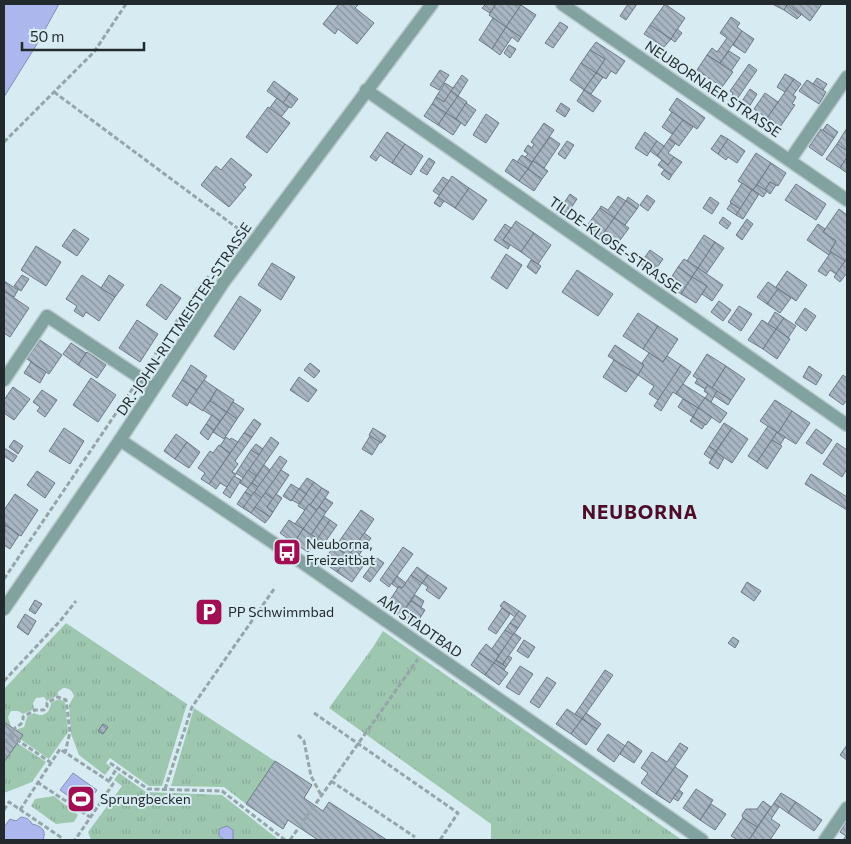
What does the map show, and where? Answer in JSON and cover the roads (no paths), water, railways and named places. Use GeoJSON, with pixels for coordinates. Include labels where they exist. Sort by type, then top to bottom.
{"type":"FeatureCollection","features":[{"type":"Feature","properties":{"kind":"street","name":"DR.-JOHN-RITTMEISTER-STRASSE"},"geometry":{"type":"LineString","coordinates":[[4,609],[120,440],[223,283],[432,4]]}},
{"type":"Feature","properties":{"kind":"street","name":"NEUBORNAER STRASSE"},"geometry":{"type":"LineString","coordinates":[[562,4],[847,200]]}},
{"type":"Feature","properties":{"kind":"street"},"geometry":{"type":"LineString","coordinates":[[790,160],[847,77]]}},
{"type":"Feature","properties":{"kind":"street","name":"TILDE-KLOSE-STRASSE"},"geometry":{"type":"LineString","coordinates":[[366,90],[847,425]]}},
{"type":"Feature","properties":{"kind":"street"},"geometry":{"type":"LineString","coordinates":[[4,380],[47,316],[154,387]]}},
{"type":"Feature","properties":{"kind":"street","name":"AM STADTBAD"},"geometry":{"type":"LineString","coordinates":[[120,440],[426,648],[702,840]]}},
{"type":"Feature","properties":{"kind":"street"},"geometry":{"type":"LineString","coordinates":[[825,840],[847,808]]}},
{"type":"Feature","properties":{"kind":"water"},"geometry":{"type":"Polygon","coordinates":[[[4,4],[59,4],[4,97],[4,4]]]}},
{"type":"Feature","properties":{"kind":"water","name":"Sprungbecken"},"geometry":{"type":"Polygon","coordinates":[[[73,773],[97,790],[84,807],[60,790],[73,773]]]}},
{"type":"Feature","properties":{"kind":"water"},"geometry":{"type":"Polygon","coordinates":[[[21,817],[44,831],[43,840],[4,840],[4,827],[10,819],[16,821],[21,817]]]}},
{"type":"Feature","properties":{"kind":"water"},"geometry":{"type":"Polygon","coordinates":[[[227,826],[233,830],[233,839],[231,840],[225,840],[219,836],[219,829],[227,826]]]}},
{"type":"Feature","properties":{"kind":"place","name":"Neuborna, Freizeitbat"},"geometry":{"type":"Point","coordinates":[287,552]}},
{"type":"Feature","properties":{"kind":"place","name":"PP Schwimmbad"},"geometry":{"type":"Point","coordinates":[209,612]}},
{"type":"Feature","properties":{"kind":"place","name":"Sprungbecken"},"geometry":{"type":"Point","coordinates":[81,799]}},
{"type":"Feature","properties":{"kind":"district","name":"NEUBORNA"},"geometry":{"type":"Point","coordinates":[640,512]}}]}
